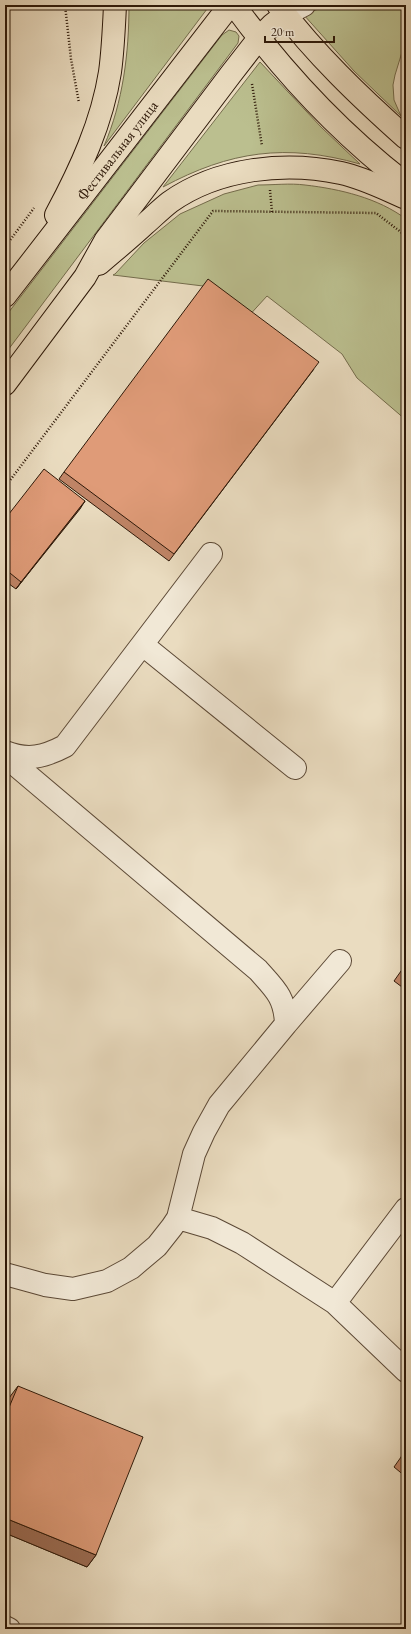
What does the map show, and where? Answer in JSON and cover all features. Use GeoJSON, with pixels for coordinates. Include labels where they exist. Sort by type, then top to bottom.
{"type":"FeatureCollection","features":[{"type":"Feature","properties":{"kind":"main road"},"geometry":{"type":"LineString","coordinates":[[30,265],[65,199],[94,136],[110,73],[114,39],[115,5]]}},
{"type":"Feature","properties":{"kind":"main road","name":"Фестивальная улица"},"geometry":{"type":"LineString","coordinates":[[5,296],[230,5]]}},
{"type":"Feature","properties":{"kind":"main road"},"geometry":{"type":"LineString","coordinates":[[234,5],[259,38],[316,102],[387,169],[406,184]]}},
{"type":"Feature","properties":{"kind":"main road"},"geometry":{"type":"LineString","coordinates":[[5,384],[85,277],[105,241],[259,38],[289,8],[356,93],[406,138]]}},
{"type":"Feature","properties":{"kind":"main road"},"geometry":{"type":"LineString","coordinates":[[85,277],[169,202],[198,186],[242,172],[280,167],[313,169],[342,174],[368,182],[406,198]]}},
{"type":"Feature","properties":{"kind":"lane"},"geometry":{"type":"LineString","coordinates":[[5,752],[13,755],[32,757],[48,755],[64,746],[143,645],[211,554]]}},
{"type":"Feature","properties":{"kind":"lane"},"geometry":{"type":"LineString","coordinates":[[143,645],[295,768]]}},
{"type":"Feature","properties":{"kind":"lane"},"geometry":{"type":"LineString","coordinates":[[5,756],[258,970],[282,999],[286,1009],[286,1024]]}},
{"type":"Feature","properties":{"kind":"lane"},"geometry":{"type":"LineString","coordinates":[[5,1274],[45,1285],[73,1290],[107,1281],[131,1268],[157,1246],[178,1218],[194,1154],[219,1105],[340,961]]}},
{"type":"Feature","properties":{"kind":"lane"},"geometry":{"type":"LineString","coordinates":[[335,1303],[406,1209]]}},
{"type":"Feature","properties":{"kind":"lane"},"geometry":{"type":"LineString","coordinates":[[178,1218],[212,1228],[242,1243],[335,1303],[406,1371]]}},
{"type":"Feature","properties":{"kind":"lane"},"geometry":{"type":"LineString","coordinates":[[5,1627],[9,1629]]}},
{"type":"Feature","properties":{"kind":"path"},"geometry":{"type":"LineString","coordinates":[[65,5],[71,59],[79,104]]}},
{"type":"Feature","properties":{"kind":"path"},"geometry":{"type":"LineString","coordinates":[[241,62],[251,78],[270,188],[272,212]]}},
{"type":"Feature","properties":{"kind":"path"},"geometry":{"type":"LineString","coordinates":[[5,247],[35,206]]}},
{"type":"Feature","properties":{"kind":"path"},"geometry":{"type":"LineString","coordinates":[[5,487],[213,211],[376,213],[406,236]]}},
{"type":"Feature","properties":{"kind":"green space"},"geometry":{"type":"Polygon","coordinates":[[[129,5],[210,5],[104,146],[116,112],[124,77],[128,41],[129,5]]]}},
{"type":"Feature","properties":{"kind":"green space"},"geometry":{"type":"Polygon","coordinates":[[[331,5],[396,5],[406,8],[406,39],[393,85],[394,100],[401,116],[354,71],[303,14],[331,5]]]}},
{"type":"Feature","properties":{"kind":"green space"},"geometry":{"type":"Polygon","coordinates":[[[229,30],[236,32],[239,36],[238,43],[5,354],[5,317],[222,35],[229,30]]]}},
{"type":"Feature","properties":{"kind":"green space"},"geometry":{"type":"Polygon","coordinates":[[[260,62],[321,127],[360,164],[333,157],[307,154],[259,154],[235,158],[212,165],[163,187],[260,62]]]}},
{"type":"Feature","properties":{"kind":"green space"},"geometry":{"type":"Polygon","coordinates":[[[299,184],[332,189],[371,200],[383,205],[406,219],[406,420],[357,378],[342,354],[267,296],[246,319],[203,286],[113,275],[144,243],[180,214],[224,194],[258,185],[299,184]]]}},
{"type":"Feature","properties":{"kind":"building"},"geometry":{"type":"Polygon","coordinates":[[[208,279],[319,362],[174,554],[64,472],[208,279]]]}},
{"type":"Feature","properties":{"kind":"building"},"geometry":{"type":"Polygon","coordinates":[[[44,469],[85,501],[21,582],[5,569],[5,519],[44,469]]]}},
{"type":"Feature","properties":{"kind":"building"},"geometry":{"type":"Polygon","coordinates":[[[406,964],[406,972],[402,969],[406,964]]]}},
{"type":"Feature","properties":{"kind":"building"},"geometry":{"type":"Polygon","coordinates":[[[18,1386],[143,1437],[96,1555],[5,1518],[5,1417],[18,1386]]]}},
{"type":"Feature","properties":{"kind":"building"},"geometry":{"type":"Polygon","coordinates":[[[406,1450],[406,1462],[401,1457],[406,1450]]]}}]}
